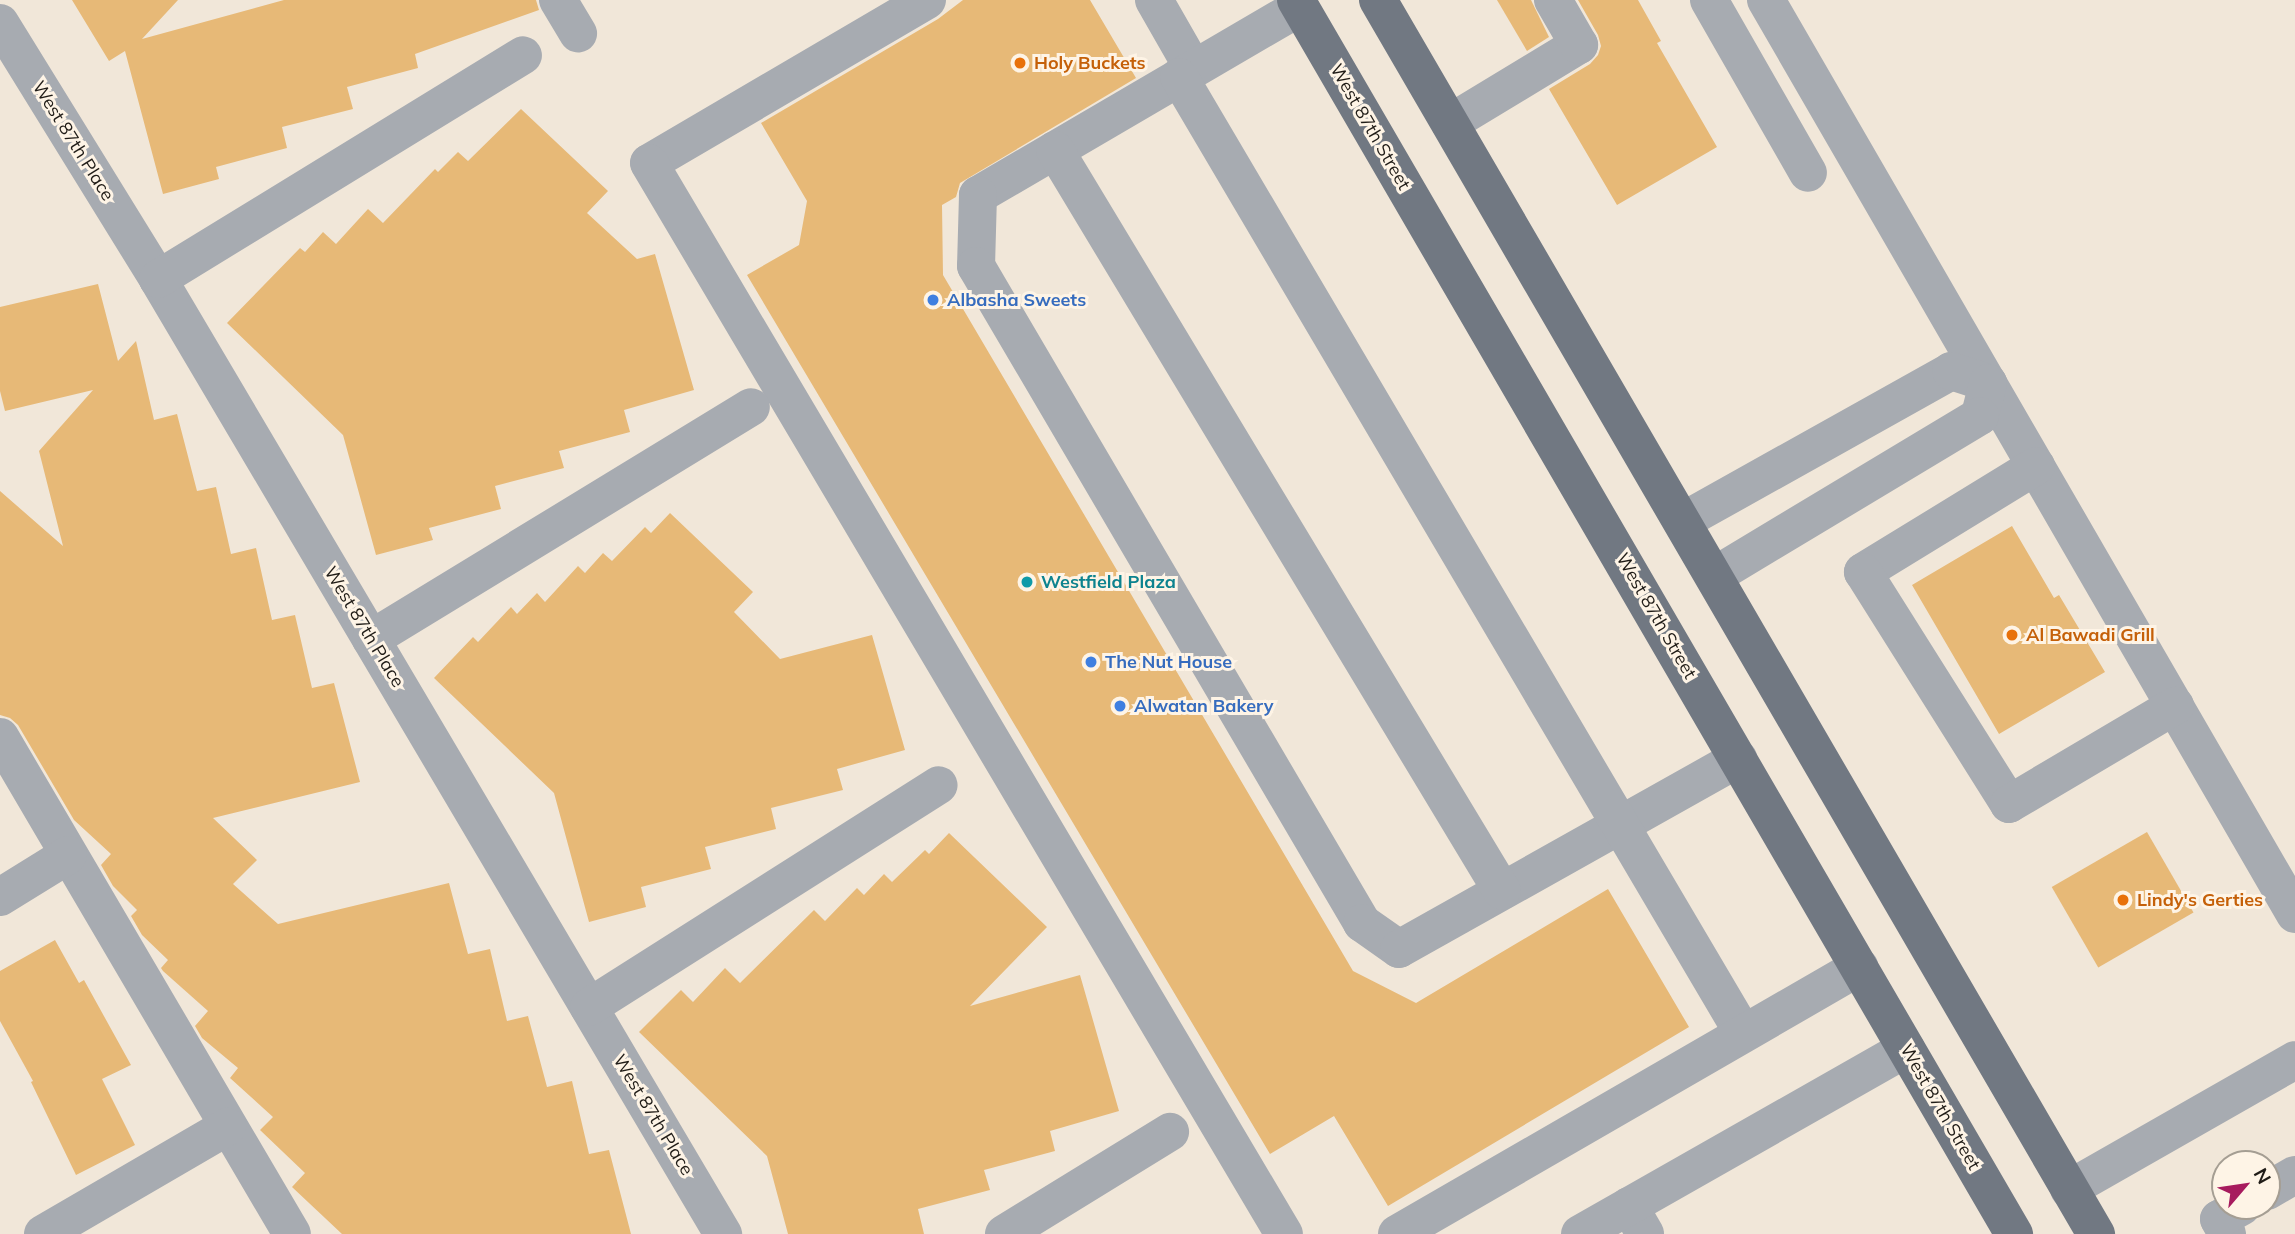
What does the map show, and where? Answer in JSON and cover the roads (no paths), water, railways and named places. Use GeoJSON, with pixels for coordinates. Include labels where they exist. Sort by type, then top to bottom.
{"type":"FeatureCollection","features":[{"type":"Feature","properties":{"kind":"main road"},"geometry":{"type":"LineString","coordinates":[[1378,0],[2096,1234]]}},
{"type":"Feature","properties":{"kind":"main road","name":"West 87th Street"},"geometry":{"type":"LineString","coordinates":[[1298,4],[2014,1234]]}},
{"type":"Feature","properties":{"kind":"street"},"geometry":{"type":"LineString","coordinates":[[558,0],[579,33]]}},
{"type":"Feature","properties":{"kind":"street"},"geometry":{"type":"LineString","coordinates":[[927,0],[649,163],[1284,1234]]}},
{"type":"Feature","properties":{"kind":"street"},"geometry":{"type":"LineString","coordinates":[[1154,0],[1186,73],[1619,826],[1743,1033]]}},
{"type":"Feature","properties":{"kind":"street"},"geometry":{"type":"LineString","coordinates":[[1450,123],[1579,45],[1553,0]]}},
{"type":"Feature","properties":{"kind":"street"},"geometry":{"type":"LineString","coordinates":[[1709,0],[1808,173]]}},
{"type":"Feature","properties":{"kind":"street"},"geometry":{"type":"LineString","coordinates":[[1766,0],[2295,914]]}},
{"type":"Feature","properties":{"kind":"street"},"geometry":{"type":"LineString","coordinates":[[1298,4],[978,195],[976,266],[1362,923],[1399,949],[1738,759]]}},
{"type":"Feature","properties":{"kind":"street","name":"West 87th Place"},"geometry":{"type":"LineString","coordinates":[[0,23],[158,279],[723,1234]]}},
{"type":"Feature","properties":{"kind":"street"},"geometry":{"type":"LineString","coordinates":[[158,279],[523,55]]}},
{"type":"Feature","properties":{"kind":"street"},"geometry":{"type":"LineString","coordinates":[[1055,150],[1502,891]]}},
{"type":"Feature","properties":{"kind":"street"},"geometry":{"type":"LineString","coordinates":[[1683,521],[1951,371],[1988,383]]}},
{"type":"Feature","properties":{"kind":"street"},"geometry":{"type":"LineString","coordinates":[[1714,576],[1980,416],[1988,383]]}},
{"type":"Feature","properties":{"kind":"street"},"geometry":{"type":"LineString","coordinates":[[371,639],[751,407]]}},
{"type":"Feature","properties":{"kind":"street"},"geometry":{"type":"LineString","coordinates":[[2036,466],[1863,572],[2009,804],[2175,706]]}},
{"type":"Feature","properties":{"kind":"street"},"geometry":{"type":"LineString","coordinates":[[0,737],[292,1234]]}},
{"type":"Feature","properties":{"kind":"street"},"geometry":{"type":"LineString","coordinates":[[589,1007],[939,785]]}},
{"type":"Feature","properties":{"kind":"street"},"geometry":{"type":"LineString","coordinates":[[0,897],[68,855]]}},
{"type":"Feature","properties":{"kind":"street"},"geometry":{"type":"LineString","coordinates":[[1397,1234],[1859,967]]}},
{"type":"Feature","properties":{"kind":"street"},"geometry":{"type":"LineString","coordinates":[[1580,1234],[1637,1220],[1906,1049]]}},
{"type":"Feature","properties":{"kind":"street"},"geometry":{"type":"LineString","coordinates":[[2069,1189],[2295,1059]]}},
{"type":"Feature","properties":{"kind":"street"},"geometry":{"type":"LineString","coordinates":[[43,1234],[227,1126]]}},
{"type":"Feature","properties":{"kind":"street"},"geometry":{"type":"LineString","coordinates":[[1004,1234],[1170,1132]]}},
{"type":"Feature","properties":{"kind":"place","name":"Holy Buckets"},"geometry":{"type":"Point","coordinates":[1020,63]}},
{"type":"Feature","properties":{"kind":"place","name":"Albasha Sweets"},"geometry":{"type":"Point","coordinates":[933,300]}},
{"type":"Feature","properties":{"kind":"place","name":"Westfield Plaza"},"geometry":{"type":"Point","coordinates":[1027,582]}},
{"type":"Feature","properties":{"kind":"place","name":"Al Bawadi Grill"},"geometry":{"type":"Point","coordinates":[2012,635]}},
{"type":"Feature","properties":{"kind":"place","name":"The Nut House"},"geometry":{"type":"Point","coordinates":[1091,662]}},
{"type":"Feature","properties":{"kind":"place","name":"Alwatan Bakery"},"geometry":{"type":"Point","coordinates":[1120,706]}},
{"type":"Feature","properties":{"kind":"place","name":"Lindy's Gerties"},"geometry":{"type":"Point","coordinates":[2123,900]}}]}
